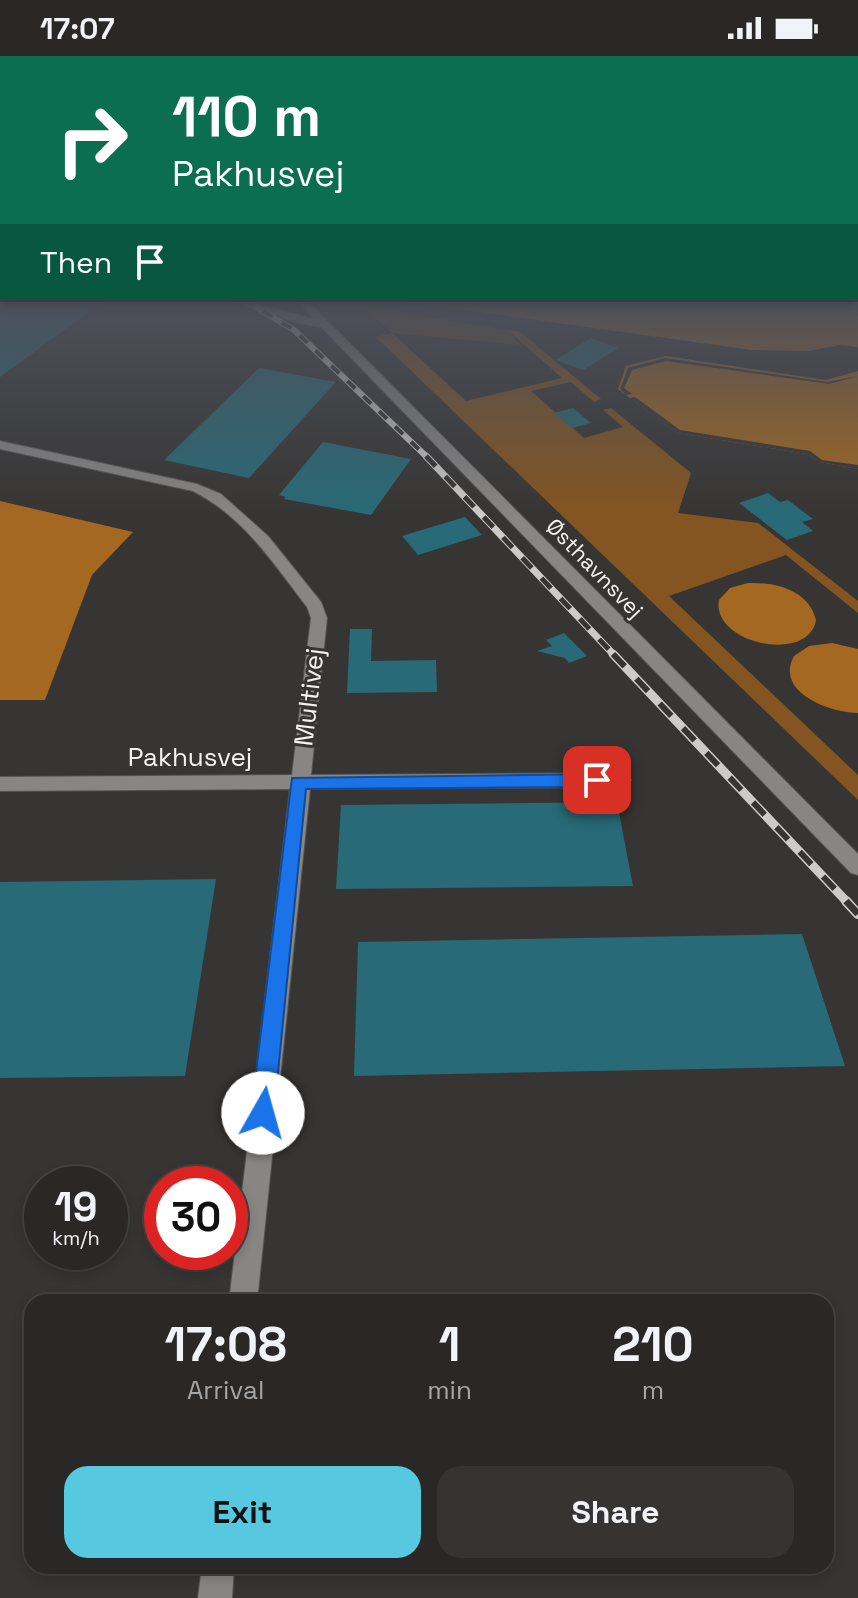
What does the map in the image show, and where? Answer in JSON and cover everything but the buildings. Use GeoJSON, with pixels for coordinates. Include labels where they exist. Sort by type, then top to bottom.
{"type":"FeatureCollection","features":[{"type":"Feature","properties":{"kind":"street","name":"Østhavnsvej"},"geometry":{"type":"LineString","coordinates":[[371,372],[858,867]]}},
{"type":"Feature","properties":{"kind":"street","name":"Multivej"},"geometry":{"type":"LineString","coordinates":[[0,445],[197,488],[222,498],[240,512],[315,606],[319,618],[298,783],[244,1294]]}},
{"type":"Feature","properties":{"kind":"street","name":"Pakhusvej"},"geometry":{"type":"LineString","coordinates":[[0,784],[621,780]]}},
{"type":"Feature","properties":{"kind":"street"},"geometry":{"type":"LineString","coordinates":[[215,1598],[217,1574]]}},
{"type":"Feature","properties":{"kind":"shaded area"},"geometry":{"type":"Polygon","coordinates":[[[412,372],[434,372],[466,401],[562,378],[555,372],[568,372],[601,399],[594,402],[571,382],[531,391],[584,438],[623,427],[603,410],[611,408],[691,473],[678,513],[758,523],[858,601],[858,613],[786,555],[669,596],[858,775],[858,800],[412,372]]]}},
{"type":"Feature","properties":{"kind":"shaded area"},"geometry":{"type":"Polygon","coordinates":[[[624,372],[772,372],[826,380],[858,372],[858,469],[820,462],[807,454],[677,433],[618,389],[624,372]]]}},
{"type":"Feature","properties":{"kind":"shaded area"},"geometry":{"type":"Polygon","coordinates":[[[0,501],[133,532],[92,575],[45,700],[0,700],[0,501]]]}},
{"type":"Feature","properties":{"kind":"shaded area"},"geometry":{"type":"Polygon","coordinates":[[[748,583],[780,586],[799,595],[806,601],[816,620],[809,634],[797,642],[780,645],[744,637],[730,628],[721,615],[719,600],[730,588],[748,583]]]}},
{"type":"Feature","properties":{"kind":"shaded area"},"geometry":{"type":"Polygon","coordinates":[[[832,643],[858,649],[858,713],[833,709],[808,698],[792,680],[790,669],[794,656],[809,646],[832,643]]]}},
{"type":"Feature","properties":{"kind":"pier"},"geometry":{"type":"Polygon","coordinates":[[[626,372],[631,372],[624,388],[632,394],[626,395],[620,389],[626,372]]]}},
{"type":"Feature","properties":{"kind":"pier"},"geometry":{"type":"Polygon","coordinates":[[[744,372],[827,382],[858,376],[829,384],[744,372]]]}},
{"type":"Feature","properties":{"kind":"pier"},"geometry":{"type":"Polygon","coordinates":[[[635,397],[680,430],[810,451],[822,460],[858,465],[858,469],[820,462],[807,454],[677,433],[630,398],[635,397]]]}},
{"type":"Feature","properties":{"kind":"railway"},"geometry":{"type":"LineString","coordinates":[[338,372],[427,457]]}},
{"type":"Feature","properties":{"kind":"railway"},"geometry":{"type":"LineString","coordinates":[[427,457],[615,656]]}},
{"type":"Feature","properties":{"kind":"railway"},"geometry":{"type":"LineString","coordinates":[[613,654],[848,903]]}},
{"type":"Feature","properties":{"kind":"railway"},"geometry":{"type":"LineString","coordinates":[[846,901],[858,914]]}},
{"type":"Feature","properties":{"kind":"route"},"geometry":{"type":"LineString","coordinates":[[263,1113],[298,783],[597,780]]}}]}
